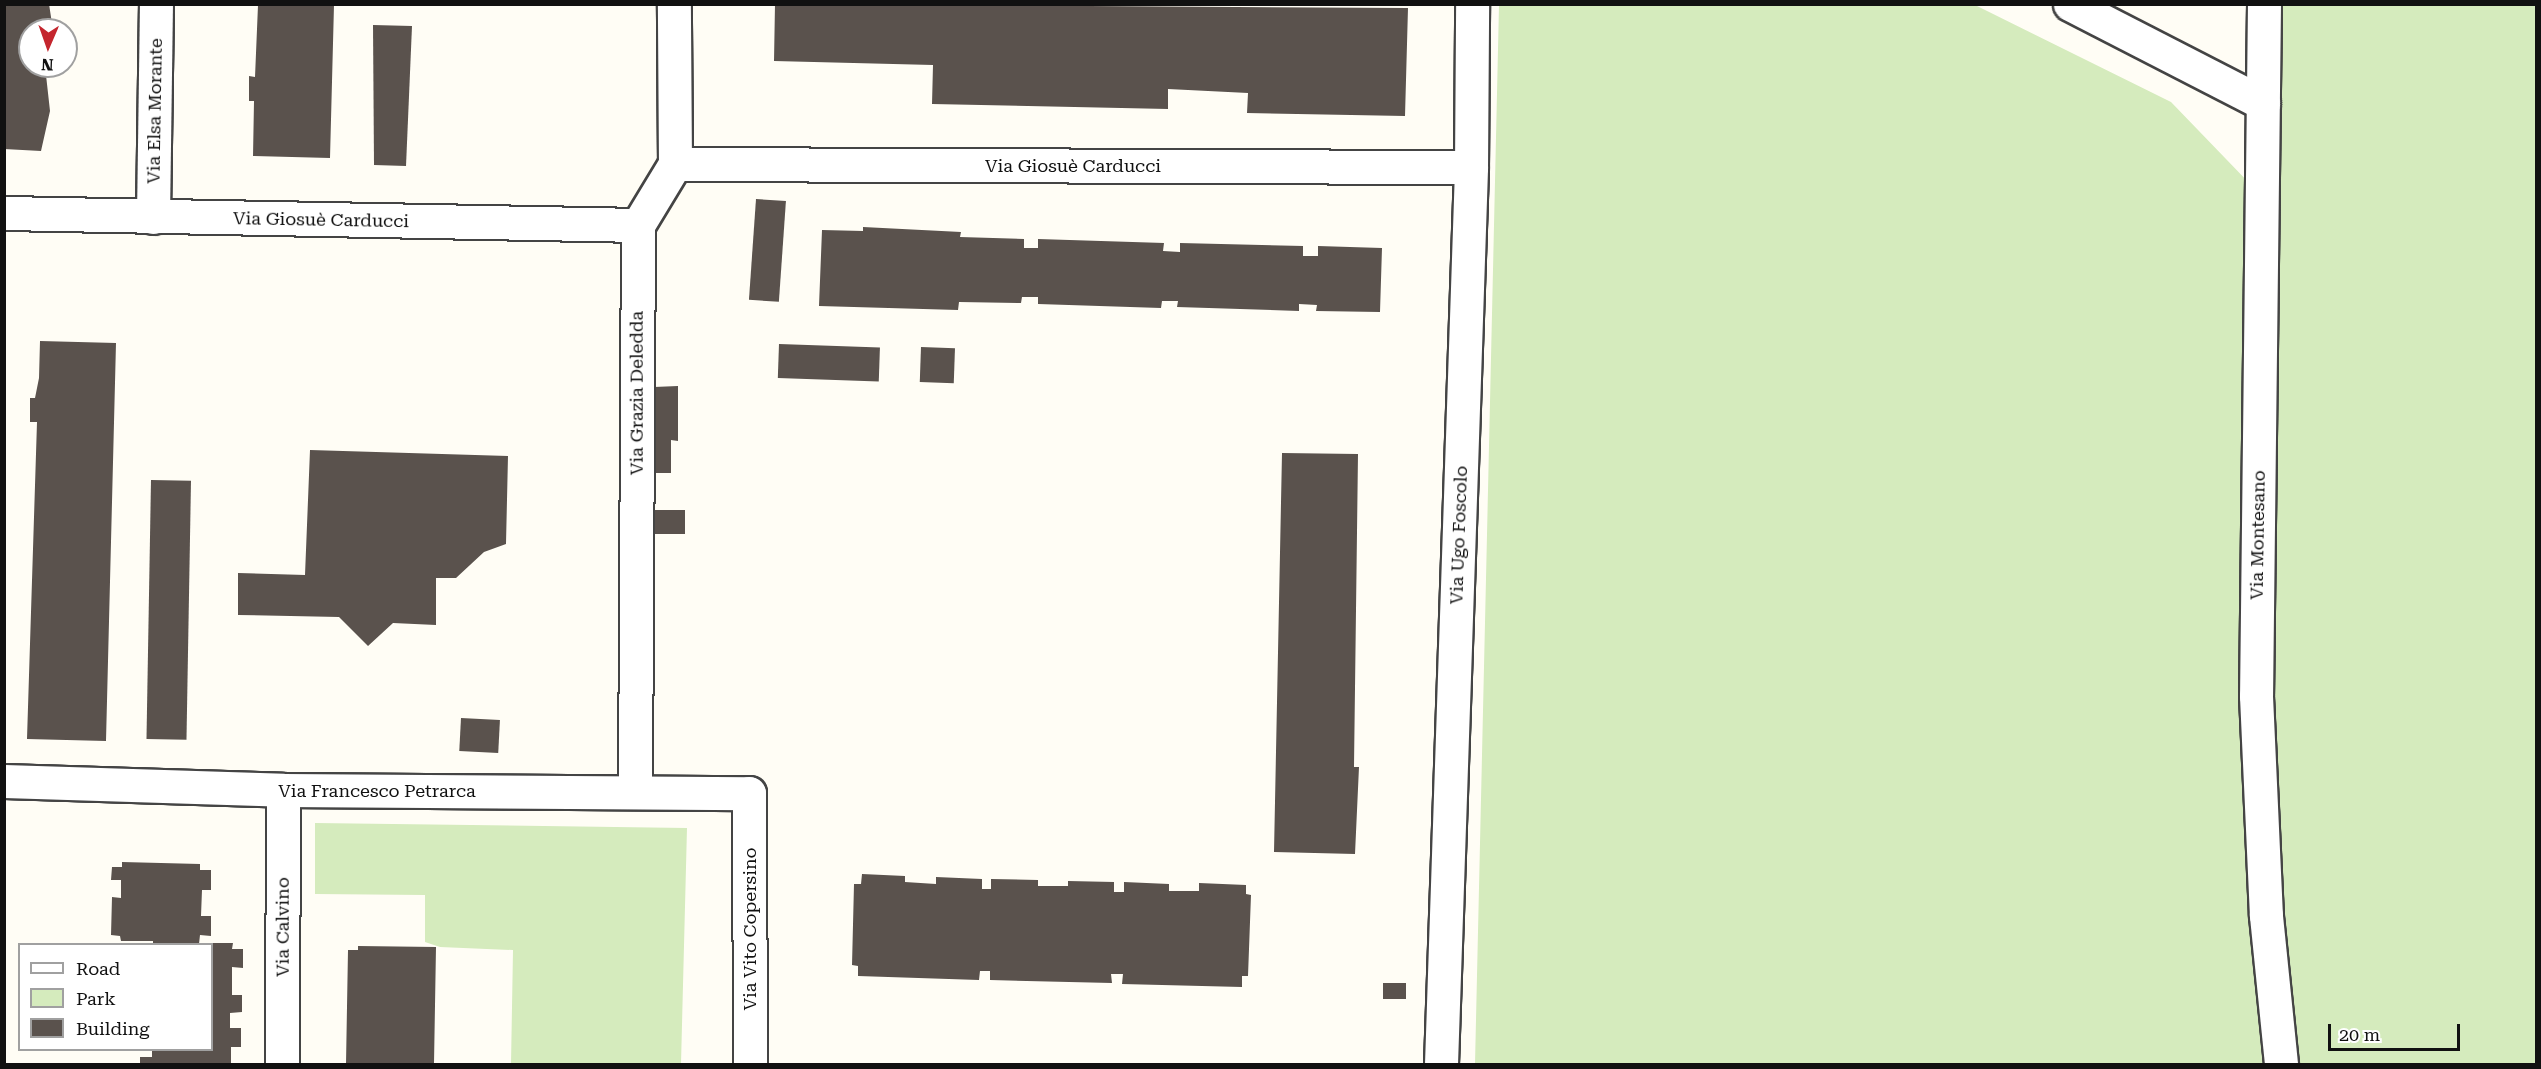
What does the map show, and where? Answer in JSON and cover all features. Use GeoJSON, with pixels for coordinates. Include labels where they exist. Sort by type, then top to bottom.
{"type":"FeatureCollection","features":[{"type":"Feature","properties":{"kind":"street","name":"Via Elsa Morante"},"geometry":{"type":"LineString","coordinates":[[153,217],[156,4]]}},
{"type":"Feature","properties":{"kind":"street"},"geometry":{"type":"LineString","coordinates":[[638,225],[675,164],[674,4]]}},
{"type":"Feature","properties":{"kind":"street","name":"Via Ugo Foscolo"},"geometry":{"type":"LineString","coordinates":[[1441,1065],[1471,167],[1472,4]]}},
{"type":"Feature","properties":{"kind":"street"},"geometry":{"type":"LineString","coordinates":[[2070,4],[2263,103]]}},
{"type":"Feature","properties":{"kind":"street","name":"Via Montesano"},"geometry":{"type":"LineString","coordinates":[[2264,4],[2256,696],[2266,916],[2281,1065]]}},
{"type":"Feature","properties":{"kind":"street","name":"Via Giosuè Carducci"},"geometry":{"type":"LineString","coordinates":[[675,164],[1471,167]]}},
{"type":"Feature","properties":{"kind":"street","name":"Via Giosuè Carducci"},"geometry":{"type":"LineString","coordinates":[[4,213],[638,225]]}},
{"type":"Feature","properties":{"kind":"street","name":"Via Grazia Deledda"},"geometry":{"type":"LineString","coordinates":[[634,792],[638,225]]}},
{"type":"Feature","properties":{"kind":"street","name":"Via Francesco Petrarca"},"geometry":{"type":"LineString","coordinates":[[4,782],[283,790],[749,793]]}},
{"type":"Feature","properties":{"kind":"street","name":"Via Calvino"},"geometry":{"type":"LineString","coordinates":[[282,1065],[283,790]]}},
{"type":"Feature","properties":{"kind":"street","name":"Via Vito Copersino"},"geometry":{"type":"LineString","coordinates":[[749,793],[750,1065]]}},
{"type":"Feature","properties":{"kind":"green space"},"geometry":{"type":"Polygon","coordinates":[[[1499,5],[1975,5],[2171,102],[2253,187],[2261,5],[2536,5],[2536,1064],[1475,1064],[1499,5]]]}},
{"type":"Feature","properties":{"kind":"green space"},"geometry":{"type":"Polygon","coordinates":[[[315,823],[687,828],[681,1064],[511,1064],[513,950],[440,947],[425,942],[425,895],[315,894],[315,823]]]}},
{"type":"Feature","properties":{"kind":"building"},"geometry":{"type":"Polygon","coordinates":[[[4,4],[49,4],[51,18],[18,18],[18,78],[46,78],[50,111],[41,151],[4,149],[4,4]]]}},
{"type":"Feature","properties":{"kind":"building"},"geometry":{"type":"Polygon","coordinates":[[[775,4],[1408,8],[1405,116],[1247,113],[1248,93],[1168,89],[1168,109],[932,104],[933,65],[774,61],[775,4]]]}},
{"type":"Feature","properties":{"kind":"building"},"geometry":{"type":"Polygon","coordinates":[[[258,5],[334,5],[330,158],[253,156],[254,101],[249,101],[249,76],[255,77],[258,5]]]}},
{"type":"Feature","properties":{"kind":"building"},"geometry":{"type":"Polygon","coordinates":[[[373,25],[412,26],[406,166],[374,165],[373,25]]]}},
{"type":"Feature","properties":{"kind":"building"},"geometry":{"type":"Polygon","coordinates":[[[756,199],[786,201],[779,302],[749,300],[756,199]]]}},
{"type":"Feature","properties":{"kind":"building"},"geometry":{"type":"Polygon","coordinates":[[[863,227],[961,232],[960,237],[1024,239],[1024,248],[1038,248],[1038,239],[1164,243],[1163,251],[1180,252],[1180,243],[1303,246],[1303,256],[1318,256],[1318,246],[1382,248],[1380,312],[1316,311],[1317,305],[1299,304],[1299,311],[1177,307],[1178,301],[1162,301],[1161,308],[1038,304],[1038,297],[1022,297],[1021,303],[959,302],[958,310],[819,306],[822,230],[863,231],[863,227]]]}},
{"type":"Feature","properties":{"kind":"building"},"geometry":{"type":"Polygon","coordinates":[[[40,341],[116,343],[106,741],[27,739],[37,422],[30,422],[30,398],[35,398],[39,378],[40,341]]]}},
{"type":"Feature","properties":{"kind":"building"},"geometry":{"type":"Polygon","coordinates":[[[779,344],[880,348],[879,382],[778,378],[779,344]]]}},
{"type":"Feature","properties":{"kind":"building"},"geometry":{"type":"Polygon","coordinates":[[[921,347],[955,348],[954,383],[920,382],[921,347]]]}},
{"type":"Feature","properties":{"kind":"building"},"geometry":{"type":"Polygon","coordinates":[[[678,386],[678,441],[671,440],[671,473],[655,473],[654,454],[641,454],[640,410],[655,410],[654,387],[678,386]]]}},
{"type":"Feature","properties":{"kind":"building"},"geometry":{"type":"Polygon","coordinates":[[[310,450],[508,456],[506,544],[484,552],[456,578],[436,578],[436,625],[393,623],[368,646],[339,617],[238,615],[238,573],[305,575],[310,450]]]}},
{"type":"Feature","properties":{"kind":"building"},"geometry":{"type":"Polygon","coordinates":[[[1282,453],[1358,454],[1354,767],[1359,767],[1355,854],[1274,852],[1282,453]]]}},
{"type":"Feature","properties":{"kind":"building"},"geometry":{"type":"Polygon","coordinates":[[[151,480],[191,481],[186,740],[146,739],[151,480]]]}},
{"type":"Feature","properties":{"kind":"building"},"geometry":{"type":"Polygon","coordinates":[[[644,510],[685,510],[685,534],[644,534],[644,510]]]}},
{"type":"Feature","properties":{"kind":"building"},"geometry":{"type":"Polygon","coordinates":[[[461,718],[500,720],[498,753],[459,751],[461,718]]]}},
{"type":"Feature","properties":{"kind":"building"},"geometry":{"type":"Polygon","coordinates":[[[122,862],[200,864],[200,870],[211,870],[211,890],[202,890],[201,916],[211,916],[211,936],[200,935],[199,943],[153,943],[153,941],[121,941],[120,936],[111,935],[112,897],[121,898],[121,880],[111,880],[112,867],[122,867],[122,862]]]}},
{"type":"Feature","properties":{"kind":"building"},"geometry":{"type":"Polygon","coordinates":[[[862,874],[905,876],[905,882],[936,884],[936,877],[982,879],[982,889],[991,889],[991,879],[1038,880],[1038,886],[1068,886],[1068,881],[1114,882],[1114,892],[1124,892],[1124,882],[1169,884],[1169,891],[1199,891],[1199,883],[1246,885],[1246,894],[1251,895],[1248,976],[1242,976],[1242,987],[1122,984],[1123,974],[1111,974],[1112,983],[990,980],[990,971],[980,971],[979,980],[858,976],[858,966],[852,965],[854,884],[861,884],[862,874]]]}},
{"type":"Feature","properties":{"kind":"building"},"geometry":{"type":"Polygon","coordinates":[[[213,943],[233,943],[232,949],[243,949],[243,968],[232,967],[232,995],[242,995],[242,1012],[230,1013],[230,1028],[241,1028],[241,1047],[231,1047],[231,1064],[140,1064],[140,1057],[152,1057],[152,1051],[213,1051],[213,943]]]}},
{"type":"Feature","properties":{"kind":"building"},"geometry":{"type":"Polygon","coordinates":[[[358,946],[436,947],[434,1064],[346,1064],[348,950],[358,950],[358,946]]]}},
{"type":"Feature","properties":{"kind":"building"},"geometry":{"type":"Polygon","coordinates":[[[1383,983],[1406,983],[1406,999],[1383,999],[1383,983]]]}}]}
